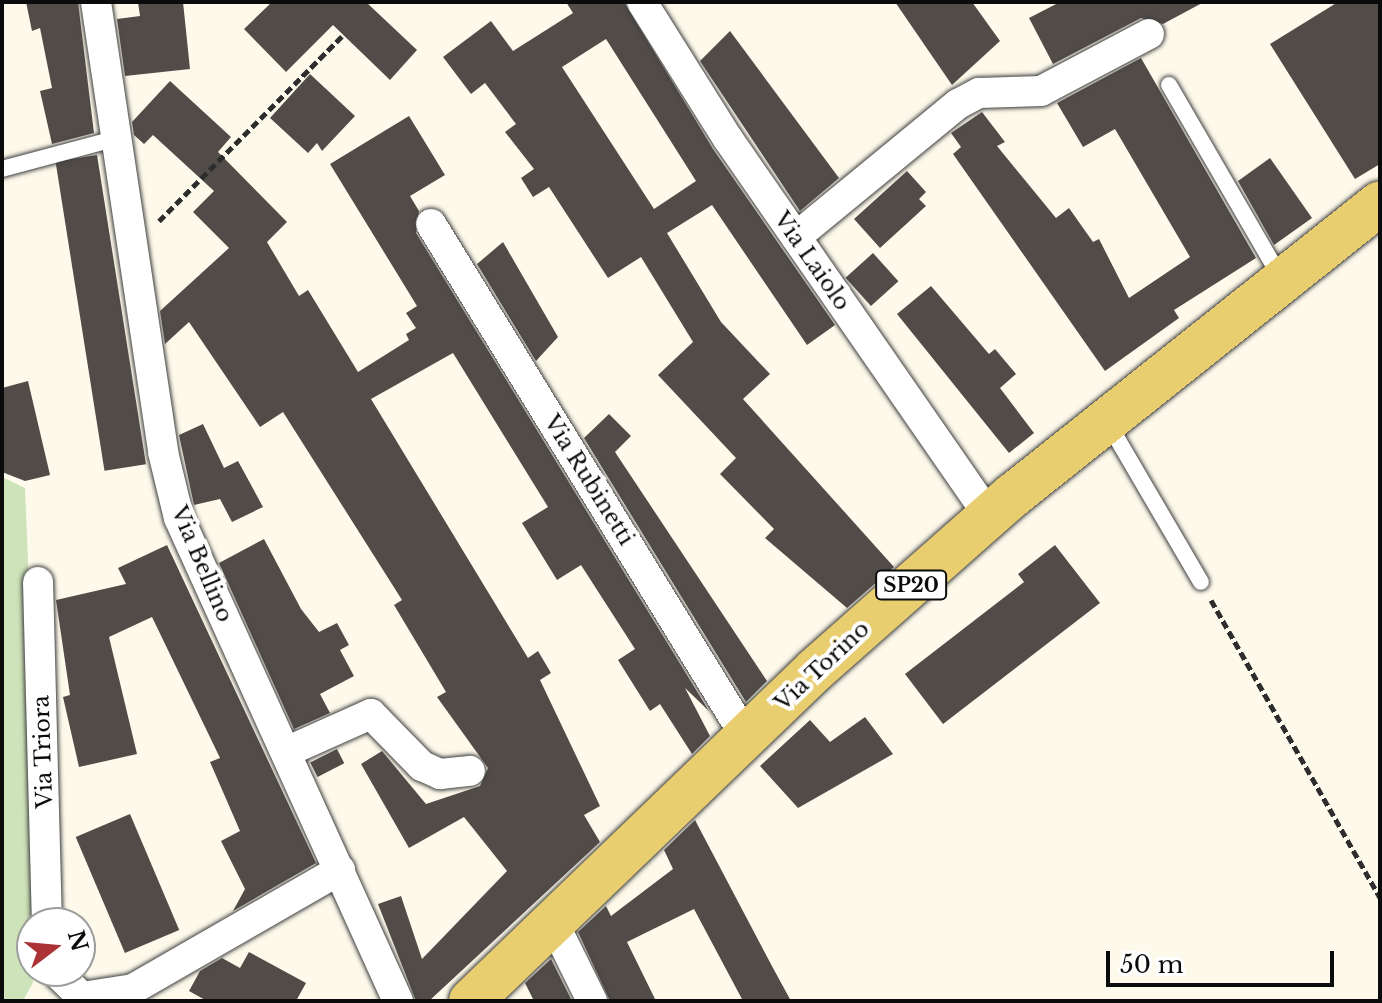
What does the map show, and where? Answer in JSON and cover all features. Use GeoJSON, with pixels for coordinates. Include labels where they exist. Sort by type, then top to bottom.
{"type":"FeatureCollection","features":[{"type":"Feature","properties":{"kind":"main road","name":"Via Torino"},"geometry":{"type":"LineString","coordinates":[[471,1001],[746,737],[989,516],[1284,283],[1380,203]]}},
{"type":"Feature","properties":{"kind":"street","name":"Via Bellino"},"geometry":{"type":"LineString","coordinates":[[96,2],[179,518],[398,1001]]}},
{"type":"Feature","properties":{"kind":"street","name":"Via Laiolo"},"geometry":{"type":"LineString","coordinates":[[642,2],[796,237],[989,516]]}},
{"type":"Feature","properties":{"kind":"street"},"geometry":{"type":"LineString","coordinates":[[796,237],[958,104],[979,93],[1041,91],[1149,34]]}},
{"type":"Feature","properties":{"kind":"street","name":"Via Rubinetti"},"geometry":{"type":"LineString","coordinates":[[431,224],[746,737]]}},
{"type":"Feature","properties":{"kind":"street","name":"Via Triora"},"geometry":{"type":"LineString","coordinates":[[38,582],[47,907]]}},
{"type":"Feature","properties":{"kind":"street"},"geometry":{"type":"LineString","coordinates":[[286,752],[371,714],[422,766],[440,774],[470,771]]}},
{"type":"Feature","properties":{"kind":"street"},"geometry":{"type":"LineString","coordinates":[[72,987],[82,997],[110,997],[340,870]]}},
{"type":"Feature","properties":{"kind":"street"},"geometry":{"type":"LineString","coordinates":[[553,922],[592,1001]]}},
{"type":"Feature","properties":{"kind":"lane"},"geometry":{"type":"LineString","coordinates":[[1169,85],[1284,283]]}},
{"type":"Feature","properties":{"kind":"lane"},"geometry":{"type":"LineString","coordinates":[[2,169],[118,138]]}},
{"type":"Feature","properties":{"kind":"lane"},"geometry":{"type":"LineString","coordinates":[[1107,421],[1201,582]]}},
{"type":"Feature","properties":{"kind":"path"},"geometry":{"type":"LineString","coordinates":[[134,248],[342,36]]}},
{"type":"Feature","properties":{"kind":"path"},"geometry":{"type":"LineString","coordinates":[[1201,582],[1380,898]]}},
{"type":"Feature","properties":{"kind":"green space"},"geometry":{"type":"Polygon","coordinates":[[[2,477],[25,488],[42,907],[16,907],[16,987],[30,987],[23,1001],[2,1001],[2,477]]]}},
{"type":"Feature","properties":{"kind":"building"},"geometry":{"type":"Polygon","coordinates":[[[26,2],[78,2],[94,133],[52,144],[40,91],[52,88],[40,28],[32,31],[26,2]]]}},
{"type":"Feature","properties":{"kind":"building"},"geometry":{"type":"Polygon","coordinates":[[[138,2],[183,2],[190,69],[125,76],[117,19],[140,16],[138,2]]]}},
{"type":"Feature","properties":{"kind":"building"},"geometry":{"type":"Polygon","coordinates":[[[272,2],[366,2],[417,50],[390,80],[333,25],[286,72],[244,29],[272,2]]]}},
{"type":"Feature","properties":{"kind":"building"},"geometry":{"type":"Polygon","coordinates":[[[566,2],[624,2],[713,149],[835,325],[807,345],[712,205],[667,233],[721,322],[770,374],[743,399],[894,567],[847,608],[765,538],[774,529],[720,474],[736,458],[658,375],[693,342],[641,257],[608,278],[549,187],[533,197],[521,178],[534,169],[505,132],[516,124],[485,83],[471,94],[443,57],[491,21],[513,51],[573,13],[566,2]],[[606,39],[562,67],[654,209],[696,181],[606,39]]]}},
{"type":"Feature","properties":{"kind":"building"},"geometry":{"type":"Polygon","coordinates":[[[895,2],[972,2],[1000,41],[952,85],[895,2]]]}},
{"type":"Feature","properties":{"kind":"building"},"geometry":{"type":"Polygon","coordinates":[[[1060,2],[1204,2],[1163,24],[1141,18],[1053,64],[1029,18],[1060,2]]]}},
{"type":"Feature","properties":{"kind":"building"},"geometry":{"type":"Polygon","coordinates":[[[1338,2],[1380,2],[1380,164],[1355,179],[1270,44],[1338,2]]]}},
{"type":"Feature","properties":{"kind":"building"},"geometry":{"type":"Polygon","coordinates":[[[730,31],[839,178],[800,211],[700,61],[730,31]]]}},
{"type":"Feature","properties":{"kind":"building"},"geometry":{"type":"Polygon","coordinates":[[[1141,58],[1256,258],[1174,310],[1179,318],[1105,371],[953,154],[961,147],[951,133],[982,112],[1005,142],[997,146],[1056,218],[1069,208],[1093,242],[1099,239],[1129,298],[1190,257],[1115,129],[1083,147],[1057,103],[1141,58]]]}},
{"type":"Feature","properties":{"kind":"building"},"geometry":{"type":"Polygon","coordinates":[[[310,74],[355,116],[322,151],[317,143],[308,153],[270,118],[310,74]]]}},
{"type":"Feature","properties":{"kind":"building"},"geometry":{"type":"Polygon","coordinates":[[[170,81],[231,137],[218,152],[287,222],[267,242],[299,296],[308,290],[358,372],[409,340],[406,334],[416,328],[406,313],[417,306],[330,164],[409,116],[445,175],[410,196],[419,211],[416,233],[709,711],[685,688],[710,736],[692,754],[660,704],[650,711],[618,660],[635,649],[581,565],[557,580],[522,523],[548,507],[453,353],[371,399],[528,658],[538,651],[551,673],[540,680],[600,806],[584,815],[600,842],[429,1001],[416,1001],[378,904],[401,896],[422,959],[507,871],[464,817],[409,848],[361,764],[382,751],[426,804],[480,786],[488,768],[437,697],[446,692],[394,605],[402,600],[283,412],[260,427],[189,322],[165,344],[160,311],[229,248],[193,212],[214,191],[153,135],[144,144],[134,135],[132,122],[170,81]]]}},
{"type":"Feature","properties":{"kind":"building"},"geometry":{"type":"Polygon","coordinates":[[[97,155],[146,464],[104,471],[56,162],[97,155]]]}},
{"type":"Feature","properties":{"kind":"building"},"geometry":{"type":"Polygon","coordinates":[[[1270,158],[1312,218],[1274,245],[1238,181],[1270,158]]]}},
{"type":"Feature","properties":{"kind":"building"},"geometry":{"type":"Polygon","coordinates":[[[907,171],[926,192],[919,199],[926,206],[880,248],[854,219],[907,171]]]}},
{"type":"Feature","properties":{"kind":"building"},"geometry":{"type":"Polygon","coordinates":[[[503,242],[558,337],[536,361],[477,264],[503,242]]]}},
{"type":"Feature","properties":{"kind":"building"},"geometry":{"type":"Polygon","coordinates":[[[873,253],[898,281],[871,306],[846,278],[873,253]]]}},
{"type":"Feature","properties":{"kind":"building"},"geometry":{"type":"Polygon","coordinates":[[[931,286],[989,354],[995,349],[1016,374],[1000,388],[1034,433],[1009,453],[897,314],[931,286]]]}},
{"type":"Feature","properties":{"kind":"building"},"geometry":{"type":"Polygon","coordinates":[[[28,381],[50,475],[25,481],[2,472],[2,388],[28,381]]]}},
{"type":"Feature","properties":{"kind":"building"},"geometry":{"type":"Polygon","coordinates":[[[609,414],[631,436],[615,452],[767,681],[746,702],[584,438],[609,414]]]}},
{"type":"Feature","properties":{"kind":"building"},"geometry":{"type":"Polygon","coordinates":[[[203,424],[224,468],[238,461],[263,507],[232,522],[220,499],[194,505],[179,435],[203,424]]]}},
{"type":"Feature","properties":{"kind":"building"},"geometry":{"type":"Polygon","coordinates":[[[264,539],[301,609],[319,632],[337,623],[349,645],[340,650],[354,676],[320,694],[330,713],[294,729],[219,563],[264,539]]]}},
{"type":"Feature","properties":{"kind":"building"},"geometry":{"type":"Polygon","coordinates":[[[167,545],[316,863],[233,911],[245,889],[221,841],[240,831],[210,762],[220,758],[152,617],[109,637],[137,754],[79,767],[63,697],[70,695],[56,600],[126,584],[118,568],[167,545]]]}},
{"type":"Feature","properties":{"kind":"building"},"geometry":{"type":"Polygon","coordinates":[[[1055,545],[1100,603],[943,724],[905,674],[1024,582],[1018,574],[1055,545]]]}},
{"type":"Feature","properties":{"kind":"building"},"geometry":{"type":"Polygon","coordinates":[[[865,717],[893,754],[798,808],[760,766],[810,720],[830,742],[865,717]]]}},
{"type":"Feature","properties":{"kind":"building"},"geometry":{"type":"Polygon","coordinates":[[[337,749],[344,763],[318,777],[310,763],[337,749]]]}},
{"type":"Feature","properties":{"kind":"building"},"geometry":{"type":"Polygon","coordinates":[[[130,814],[179,930],[125,953],[76,837],[130,814]]]}},
{"type":"Feature","properties":{"kind":"building"},"geometry":{"type":"Polygon","coordinates":[[[695,820],[791,1001],[743,1001],[694,909],[627,942],[656,1001],[610,1001],[578,932],[606,906],[611,916],[673,869],[664,850],[695,820]]]}},
{"type":"Feature","properties":{"kind":"building"},"geometry":{"type":"Polygon","coordinates":[[[249,952],[306,983],[296,1001],[207,1001],[189,991],[200,971],[222,958],[240,968],[249,952]]]}},
{"type":"Feature","properties":{"kind":"building"},"geometry":{"type":"Polygon","coordinates":[[[551,959],[572,1001],[534,1001],[525,983],[551,959]]]}}]}
